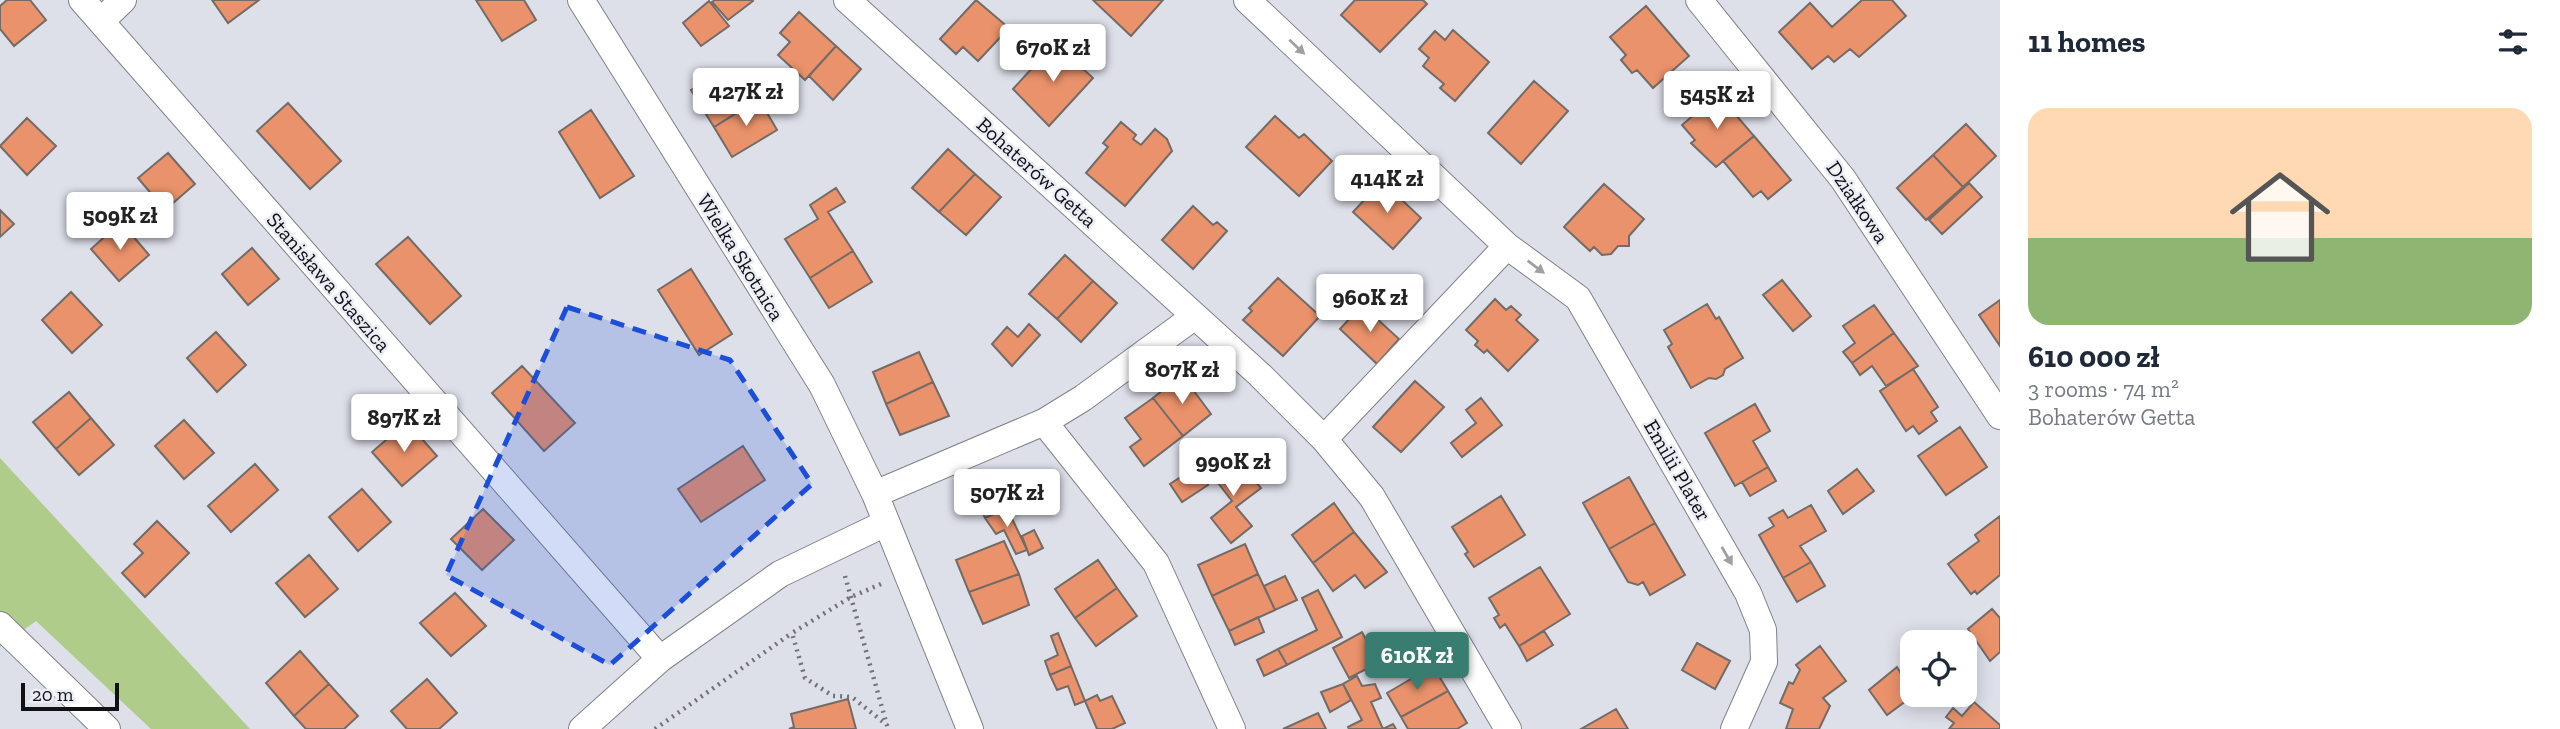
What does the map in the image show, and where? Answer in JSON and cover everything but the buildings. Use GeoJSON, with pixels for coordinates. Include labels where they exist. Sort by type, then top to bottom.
{"type":"FeatureCollection","features":[{"type":"Feature","properties":{"kind":"street","name":"Stanisława Staszica"},"geometry":{"type":"LineString","coordinates":[[82,0],[660,659]]}},
{"type":"Feature","properties":{"kind":"street"},"geometry":{"type":"LineString","coordinates":[[101,21],[123,0]]}},
{"type":"Feature","properties":{"kind":"street","name":"Wielka Skotnica"},"geometry":{"type":"LineString","coordinates":[[581,0],[822,385],[875,494],[970,729]]}},
{"type":"Feature","properties":{"kind":"street","name":"Bohaterów Getta"},"geometry":{"type":"LineString","coordinates":[[847,0],[1195,316],[1324,439],[1372,497],[1508,729]]}},
{"type":"Feature","properties":{"kind":"street","name":"Emilii Plater"},"geometry":{"type":"LineString","coordinates":[[1247,0],[1507,246],[1577,298],[1748,593],[1763,630],[1764,662],[1734,729]]}},
{"type":"Feature","properties":{"kind":"street","name":"Działkowa"},"geometry":{"type":"LineString","coordinates":[[1699,0],[1843,179],[2000,416]]}},
{"type":"Feature","properties":{"kind":"street"},"geometry":{"type":"LineString","coordinates":[[1324,439],[1507,246]]}},
{"type":"Feature","properties":{"kind":"street"},"geometry":{"type":"LineString","coordinates":[[875,494],[1044,422],[1083,398],[1195,316]]}},
{"type":"Feature","properties":{"kind":"street"},"geometry":{"type":"LineString","coordinates":[[1044,422],[1156,563],[1233,729]]}},
{"type":"Feature","properties":{"kind":"street"},"geometry":{"type":"LineString","coordinates":[[582,729],[660,659],[780,574],[837,544],[886,523]]}},
{"type":"Feature","properties":{"kind":"street"},"geometry":{"type":"LineString","coordinates":[[0,625],[107,729]]}},
{"type":"Feature","properties":{"kind":"path"},"geometry":{"type":"LineString","coordinates":[[837,544],[887,727]]}},
{"type":"Feature","properties":{"kind":"path"},"geometry":{"type":"LineString","coordinates":[[655,729],[792,633],[851,597],[907,573]]}},
{"type":"Feature","properties":{"kind":"path"},"geometry":{"type":"LineString","coordinates":[[792,633],[806,678],[834,696],[852,697],[887,727]]}},
{"type":"Feature","properties":{"kind":"highlighted area"},"geometry":{"type":"Polygon","coordinates":[[[567,307],[730,360],[812,484],[610,665],[446,575],[567,307]]]}},
{"type":"Feature","properties":{"kind":"green space"},"geometry":{"type":"Polygon","coordinates":[[[0,458],[250,729],[151,729],[36,621],[0,647],[0,458]]]}}]}
